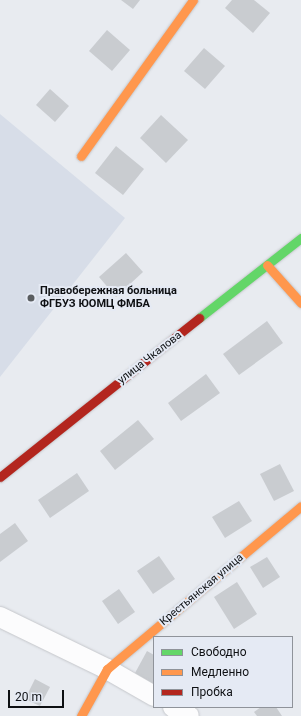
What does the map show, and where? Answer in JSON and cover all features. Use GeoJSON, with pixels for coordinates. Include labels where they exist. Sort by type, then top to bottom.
{"type":"FeatureCollection","features":[{"type":"Feature","properties":{"kind":"street"},"geometry":{"type":"LineString","coordinates":[[81,156],[193,0]]}},
{"type":"Feature","properties":{"kind":"street","name":"улица Чкалова"},"geometry":{"type":"LineString","coordinates":[[0,477],[301,238]]}},
{"type":"Feature","properties":{"kind":"street"},"geometry":{"type":"LineString","coordinates":[[267,265],[301,303]]}},
{"type":"Feature","properties":{"kind":"street","name":"Крестьянская улица"},"geometry":{"type":"LineString","coordinates":[[81,716],[107,669],[301,506]]}},
{"type":"Feature","properties":{"kind":"street"},"geometry":{"type":"LineString","coordinates":[[0,617],[107,669],[153,695]]}},
{"type":"Feature","properties":{"kind":"street"},"geometry":{"type":"LineString","coordinates":[[175,708],[189,716]]}},
{"type":"Feature","properties":{"kind":"shaded area","name":"Правобережная больница ФГБУЗ ЮОМЦ ФМБА"},"geometry":{"type":"Polygon","coordinates":[[[0,114],[125,218],[0,377],[0,114]]]}},
{"type":"Feature","properties":{"kind":"building"},"geometry":{"type":"Polygon","coordinates":[[[121,0],[140,0],[133,9],[121,0]]]}},
{"type":"Feature","properties":{"kind":"building"},"geometry":{"type":"Polygon","coordinates":[[[232,0],[254,0],[270,13],[253,33],[225,8],[232,0]]]}},
{"type":"Feature","properties":{"kind":"building"},"geometry":{"type":"Polygon","coordinates":[[[107,30],[130,50],[112,71],[89,51],[107,30]]]}},
{"type":"Feature","properties":{"kind":"building"},"geometry":{"type":"Polygon","coordinates":[[[204,48],[225,66],[205,89],[184,71],[204,48]]]}},
{"type":"Feature","properties":{"kind":"building"},"geometry":{"type":"Polygon","coordinates":[[[50,89],[69,106],[55,122],[36,105],[50,89]]]}},
{"type":"Feature","properties":{"kind":"building"},"geometry":{"type":"Polygon","coordinates":[[[161,115],[188,140],[166,163],[140,138],[161,115]]]}},
{"type":"Feature","properties":{"kind":"building"},"geometry":{"type":"Polygon","coordinates":[[[116,146],[144,169],[123,195],[95,173],[116,146]]]}},
{"type":"Feature","properties":{"kind":"building"},"geometry":{"type":"Polygon","coordinates":[[[126,253],[143,272],[116,297],[99,277],[126,253]]]}},
{"type":"Feature","properties":{"kind":"building"},"geometry":{"type":"Polygon","coordinates":[[[267,321],[283,343],[239,375],[223,354],[267,321]]]}},
{"type":"Feature","properties":{"kind":"building"},"geometry":{"type":"Polygon","coordinates":[[[206,374],[220,393],[181,421],[168,403],[206,374]]]}},
{"type":"Feature","properties":{"kind":"building"},"geometry":{"type":"Polygon","coordinates":[[[138,420],[154,439],[115,470],[100,451],[138,420]]]}},
{"type":"Feature","properties":{"kind":"building"},"geometry":{"type":"Polygon","coordinates":[[[280,464],[294,491],[274,501],[260,474],[280,464]]]}},
{"type":"Feature","properties":{"kind":"building"},"geometry":{"type":"Polygon","coordinates":[[[77,473],[89,491],[50,518],[38,500],[77,473]]]}},
{"type":"Feature","properties":{"kind":"building"},"geometry":{"type":"Polygon","coordinates":[[[239,501],[252,521],[225,538],[212,517],[239,501]]]}},
{"type":"Feature","properties":{"kind":"building"},"geometry":{"type":"Polygon","coordinates":[[[15,523],[28,541],[0,562],[0,534],[15,523]]]}},
{"type":"Feature","properties":{"kind":"building"},"geometry":{"type":"Polygon","coordinates":[[[159,556],[175,579],[153,594],[137,571],[159,556]]]}},
{"type":"Feature","properties":{"kind":"building"},"geometry":{"type":"Polygon","coordinates":[[[267,557],[280,577],[263,588],[250,567],[267,557]]]}},
{"type":"Feature","properties":{"kind":"building"},"geometry":{"type":"Polygon","coordinates":[[[237,582],[257,614],[234,629],[214,597],[237,582]]]}},
{"type":"Feature","properties":{"kind":"building"},"geometry":{"type":"Polygon","coordinates":[[[119,589],[135,612],[118,624],[102,601],[119,589]]]}},
{"type":"Feature","properties":{"kind":"building"},"geometry":{"type":"Polygon","coordinates":[[[147,651],[153,654],[153,683],[135,673],[147,651]]]}},
{"type":"Feature","properties":{"kind":"building"},"geometry":{"type":"Polygon","coordinates":[[[35,679],[50,687],[40,706],[25,699],[35,679]]]}},
{"type":"Feature","properties":{"kind":"building"},"geometry":{"type":"Polygon","coordinates":[[[260,708],[277,708],[282,716],[257,716],[254,712],[260,708]]]}},
{"type":"Feature","properties":{"kind":"traffic: fast"},"geometry":{"type":"LineString","coordinates":[[199,318],[301,238]]}},
{"type":"Feature","properties":{"kind":"traffic: slow"},"geometry":{"type":"LineString","coordinates":[[81,156],[193,0]]}},
{"type":"Feature","properties":{"kind":"traffic: slow"},"geometry":{"type":"LineString","coordinates":[[267,265],[301,303]]}},
{"type":"Feature","properties":{"kind":"traffic: slow"},"geometry":{"type":"LineString","coordinates":[[81,716],[107,669],[301,506]]}},
{"type":"Feature","properties":{"kind":"traffic: jam"},"geometry":{"type":"LineString","coordinates":[[0,477],[199,318]]}},
{"type":"Feature","properties":{"kind":"place","name":"Правобережная больница ФГБУЗ ЮОМЦ ФМБА"},"geometry":{"type":"Point","coordinates":[31,298]}}]}
